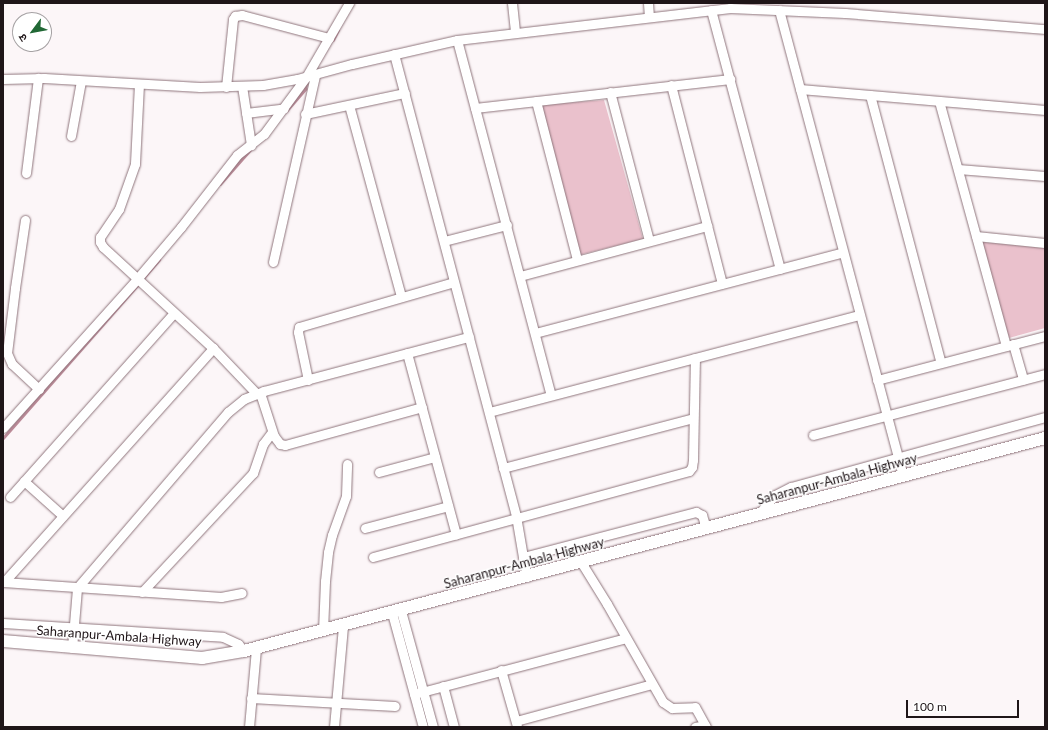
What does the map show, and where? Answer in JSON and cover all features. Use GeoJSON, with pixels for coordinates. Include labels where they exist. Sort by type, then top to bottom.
{"type":"FeatureCollection","features":[{"type":"Feature","properties":{"kind":"main road","name":"Saharanpur-Ambala Highway"},"geometry":{"type":"LineString","coordinates":[[3,642],[202,658],[244,651],[397,612],[1045,438]]}},
{"type":"Feature","properties":{"kind":"street"},"geometry":{"type":"LineString","coordinates":[[3,428],[140,281],[237,155],[264,134],[310,76],[349,3]]}},
{"type":"Feature","properties":{"kind":"street"},"geometry":{"type":"LineString","coordinates":[[512,3],[515,32]]}},
{"type":"Feature","properties":{"kind":"street"},"geometry":{"type":"LineString","coordinates":[[648,3],[649,17]]}},
{"type":"Feature","properties":{"kind":"street"},"geometry":{"type":"LineString","coordinates":[[3,79],[38,78],[226,87],[278,83],[457,40],[649,17],[689,8],[712,10],[749,6],[779,10],[814,7],[1045,29]]}},
{"type":"Feature","properties":{"kind":"street"},"geometry":{"type":"LineString","coordinates":[[712,10],[780,269]]}},
{"type":"Feature","properties":{"kind":"street"},"geometry":{"type":"LineString","coordinates":[[779,10],[903,476]]}},
{"type":"Feature","properties":{"kind":"street"},"geometry":{"type":"LineString","coordinates":[[226,87],[233,19],[235,16],[242,15],[329,38]]}},
{"type":"Feature","properties":{"kind":"street"},"geometry":{"type":"LineString","coordinates":[[457,40],[551,395]]}},
{"type":"Feature","properties":{"kind":"street"},"geometry":{"type":"LineString","coordinates":[[394,54],[516,516],[526,577]]}},
{"type":"Feature","properties":{"kind":"street"},"geometry":{"type":"LineString","coordinates":[[273,262],[305,114],[310,76]]}},
{"type":"Feature","properties":{"kind":"street"},"geometry":{"type":"LineString","coordinates":[[26,173],[38,78]]}},
{"type":"Feature","properties":{"kind":"street"},"geometry":{"type":"LineString","coordinates":[[475,108],[730,79]]}},
{"type":"Feature","properties":{"kind":"street"},"geometry":{"type":"LineString","coordinates":[[71,136],[82,81]]}},
{"type":"Feature","properties":{"kind":"street"},"geometry":{"type":"LineString","coordinates":[[139,84],[135,164],[119,209],[100,237],[100,242],[259,393],[272,432],[277,441],[285,445],[422,407]]}},
{"type":"Feature","properties":{"kind":"street"},"geometry":{"type":"LineString","coordinates":[[671,85],[722,284]]}},
{"type":"Feature","properties":{"kind":"street"},"geometry":{"type":"LineString","coordinates":[[242,86],[251,145]]}},
{"type":"Feature","properties":{"kind":"street"},"geometry":{"type":"LineString","coordinates":[[800,89],[1045,110]]}},
{"type":"Feature","properties":{"kind":"street"},"geometry":{"type":"LineString","coordinates":[[610,92],[650,241]]}},
{"type":"Feature","properties":{"kind":"street"},"geometry":{"type":"LineString","coordinates":[[305,114],[405,93]]}},
{"type":"Feature","properties":{"kind":"street"},"geometry":{"type":"LineString","coordinates":[[870,95],[941,363]]}},
{"type":"Feature","properties":{"kind":"street"},"geometry":{"type":"LineString","coordinates":[[536,101],[577,260]]}},
{"type":"Feature","properties":{"kind":"street"},"geometry":{"type":"LineString","coordinates":[[939,101],[976,236],[1009,345],[1024,380]]}},
{"type":"Feature","properties":{"kind":"street"},"geometry":{"type":"LineString","coordinates":[[349,105],[401,297]]}},
{"type":"Feature","properties":{"kind":"street"},"geometry":{"type":"LineString","coordinates":[[246,113],[284,108]]}},
{"type":"Feature","properties":{"kind":"street"},"geometry":{"type":"LineString","coordinates":[[958,169],[1045,176]]}},
{"type":"Feature","properties":{"kind":"street"},"geometry":{"type":"LineString","coordinates":[[25,220],[14,288],[7,353],[12,364],[38,389]]}},
{"type":"Feature","properties":{"kind":"street"},"geometry":{"type":"LineString","coordinates":[[444,241],[507,226]]}},
{"type":"Feature","properties":{"kind":"street"},"geometry":{"type":"LineString","coordinates":[[520,276],[707,226]]}},
{"type":"Feature","properties":{"kind":"street"},"geometry":{"type":"LineString","coordinates":[[976,236],[1045,243]]}},
{"type":"Feature","properties":{"kind":"street"},"geometry":{"type":"LineString","coordinates":[[535,333],[843,252]]}},
{"type":"Feature","properties":{"kind":"street"},"geometry":{"type":"LineString","coordinates":[[308,380],[298,332],[299,327],[454,282]]}},
{"type":"Feature","properties":{"kind":"street"},"geometry":{"type":"LineString","coordinates":[[10,498],[174,313]]}},
{"type":"Feature","properties":{"kind":"street"},"geometry":{"type":"LineString","coordinates":[[488,412],[860,315]]}},
{"type":"Feature","properties":{"kind":"street"},"geometry":{"type":"LineString","coordinates":[[877,380],[1045,336]]}},
{"type":"Feature","properties":{"kind":"street"},"geometry":{"type":"LineString","coordinates":[[72,648],[77,588],[228,412],[244,399],[259,393],[469,337]]}},
{"type":"Feature","properties":{"kind":"street"},"geometry":{"type":"LineString","coordinates":[[4,582],[213,348]]}},
{"type":"Feature","properties":{"kind":"street"},"geometry":{"type":"LineString","coordinates":[[407,353],[456,535]]}},
{"type":"Feature","properties":{"kind":"street"},"geometry":{"type":"LineString","coordinates":[[374,557],[456,535],[516,516],[689,471],[692,467],[693,460],[695,358]]}},
{"type":"Feature","properties":{"kind":"street"},"geometry":{"type":"LineString","coordinates":[[814,435],[1045,374]]}},
{"type":"Feature","properties":{"kind":"street"},"geometry":{"type":"LineString","coordinates":[[503,468],[693,418]]}},
{"type":"Feature","properties":{"kind":"street"},"geometry":{"type":"LineString","coordinates":[[758,515],[767,502],[782,490],[1045,418]]}},
{"type":"Feature","properties":{"kind":"street"},"geometry":{"type":"LineString","coordinates":[[142,592],[253,473],[263,444],[272,432]]}},
{"type":"Feature","properties":{"kind":"street"},"geometry":{"type":"LineString","coordinates":[[379,472],[435,457]]}},
{"type":"Feature","properties":{"kind":"street"},"geometry":{"type":"LineString","coordinates":[[323,631],[324,581],[332,535],[346,496],[346,464]]}},
{"type":"Feature","properties":{"kind":"street"},"geometry":{"type":"LineString","coordinates":[[24,481],[63,516]]}},
{"type":"Feature","properties":{"kind":"street"},"geometry":{"type":"LineString","coordinates":[[365,528],[448,506]]}},
{"type":"Feature","properties":{"kind":"street"},"geometry":{"type":"LineString","coordinates":[[523,557],[696,512],[702,515],[706,528]]}},
{"type":"Feature","properties":{"kind":"street"},"geometry":{"type":"LineString","coordinates":[[581,562],[665,705],[672,708],[695,707],[706,726],[695,727]]}},
{"type":"Feature","properties":{"kind":"street"},"geometry":{"type":"LineString","coordinates":[[4,582],[221,597],[242,593]]}},
{"type":"Feature","properties":{"kind":"street"},"geometry":{"type":"LineString","coordinates":[[397,612],[419,693],[433,727]]}},
{"type":"Feature","properties":{"kind":"street"},"geometry":{"type":"LineString","coordinates":[[3,623],[223,637],[238,644],[244,651]]}},
{"type":"Feature","properties":{"kind":"street"},"geometry":{"type":"LineString","coordinates":[[334,727],[343,626]]}},
{"type":"Feature","properties":{"kind":"street"},"geometry":{"type":"LineString","coordinates":[[419,693],[626,638]]}},
{"type":"Feature","properties":{"kind":"street"},"geometry":{"type":"LineString","coordinates":[[249,727],[256,648]]}},
{"type":"Feature","properties":{"kind":"street"},"geometry":{"type":"LineString","coordinates":[[501,670],[516,724],[652,684]]}},
{"type":"Feature","properties":{"kind":"street"},"geometry":{"type":"LineString","coordinates":[[443,686],[454,727]]}},
{"type":"Feature","properties":{"kind":"street"},"geometry":{"type":"LineString","coordinates":[[419,693],[423,727]]}},
{"type":"Feature","properties":{"kind":"street"},"geometry":{"type":"LineString","coordinates":[[251,698],[395,706]]}},
{"type":"Feature","properties":{"kind":"shaded area"},"geometry":{"type":"Polygon","coordinates":[[[604,100],[643,239],[579,255],[541,105],[604,100]]]}},
{"type":"Feature","properties":{"kind":"shaded area"},"geometry":{"type":"Polygon","coordinates":[[[982,242],[1045,248],[1045,328],[1009,338],[982,242]]]}},
{"type":"Feature","properties":{"kind":"waterway"},"geometry":{"type":"LineString","coordinates":[[333,40],[338,30]]}},
{"type":"Feature","properties":{"kind":"waterway"},"geometry":{"type":"LineString","coordinates":[[287,110],[305,89],[306,83]]}},
{"type":"Feature","properties":{"kind":"waterway"},"geometry":{"type":"LineString","coordinates":[[220,184],[250,150]]}},
{"type":"Feature","properties":{"kind":"waterway"},"geometry":{"type":"LineString","coordinates":[[144,277],[159,260]]}},
{"type":"Feature","properties":{"kind":"waterway"},"geometry":{"type":"LineString","coordinates":[[3,438],[140,282]]}}]}
